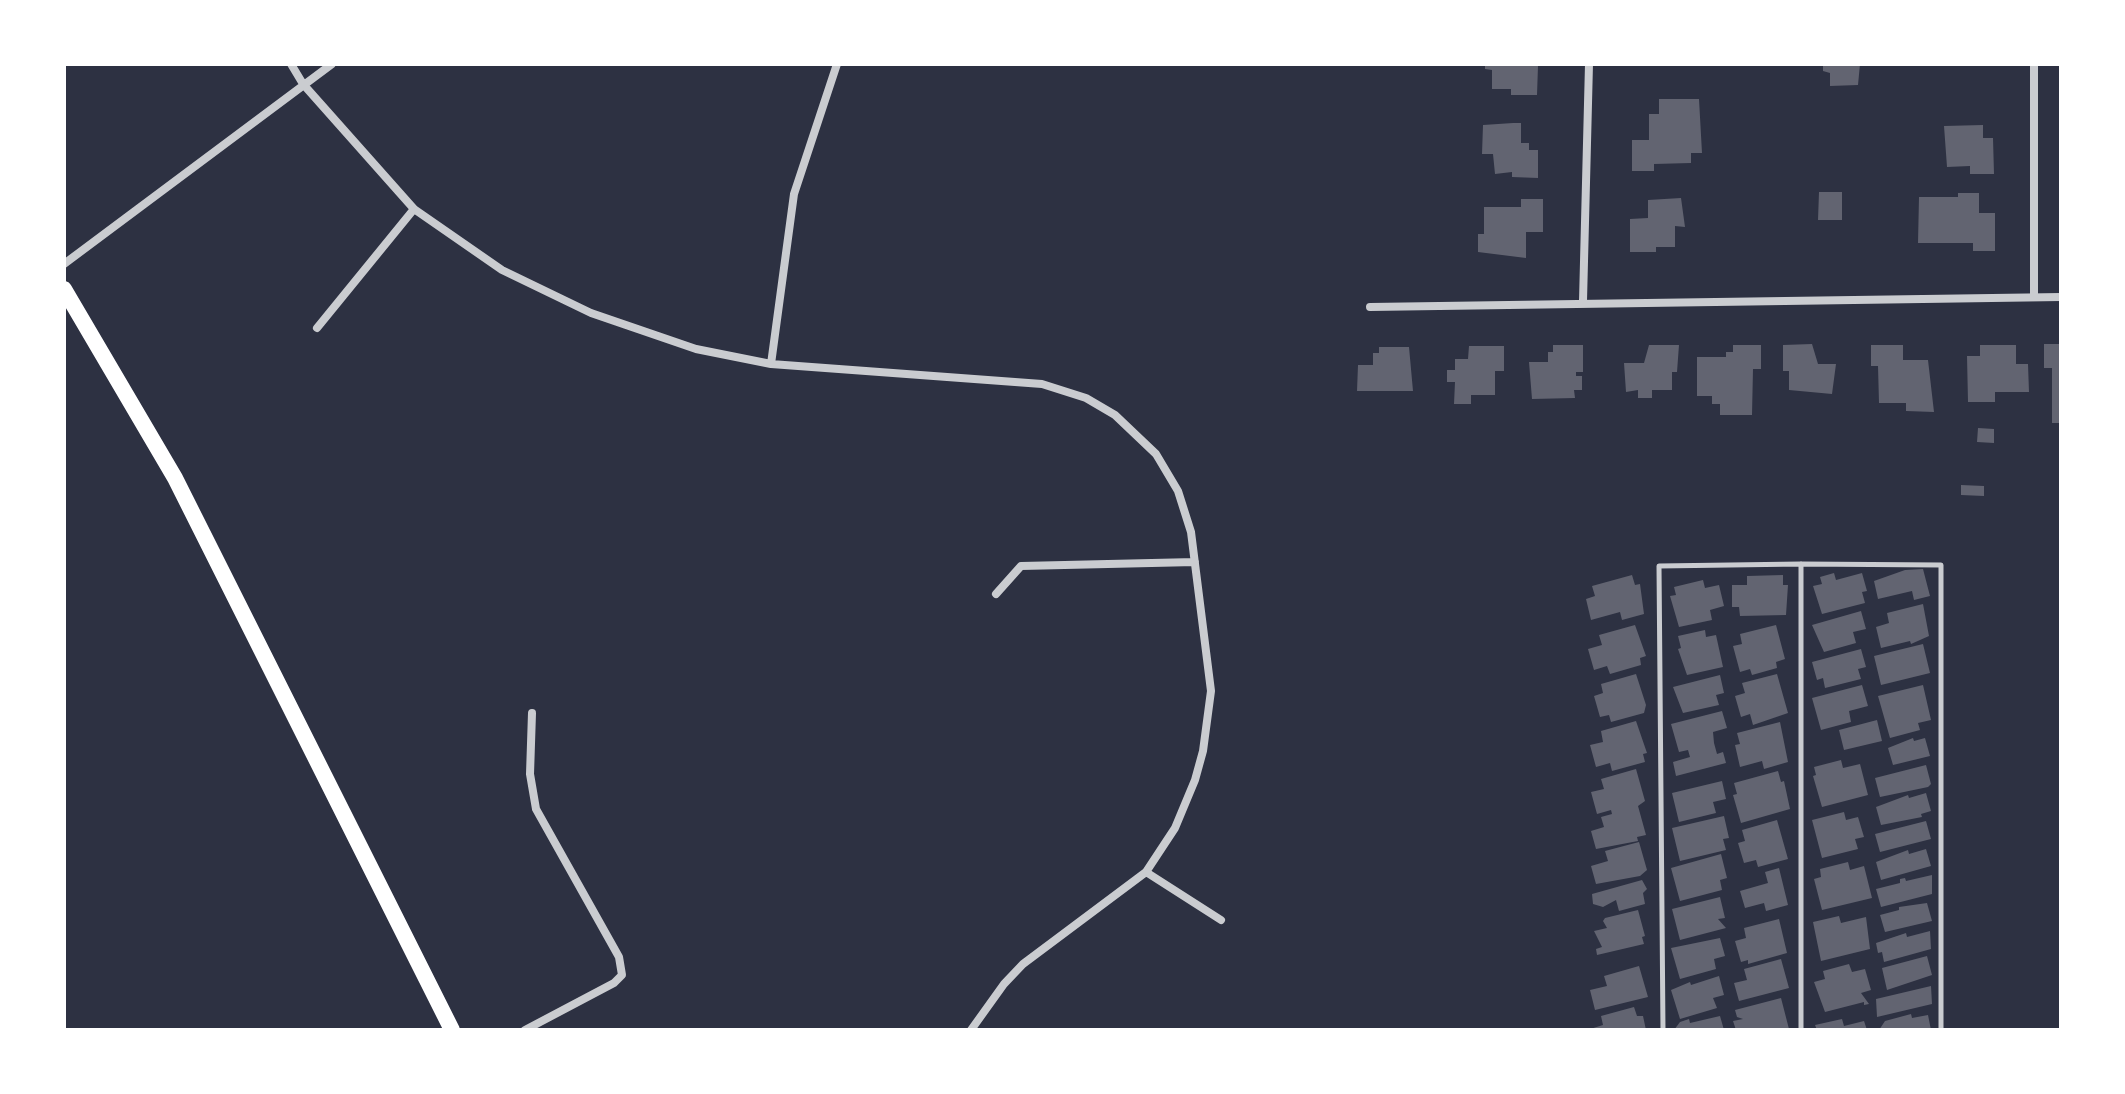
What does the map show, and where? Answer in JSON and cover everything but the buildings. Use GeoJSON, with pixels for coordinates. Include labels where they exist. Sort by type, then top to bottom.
{"type":"FeatureCollection","features":[{"type":"Feature","properties":{"kind":"main road"},"geometry":{"type":"LineString","coordinates":[[64,289],[175,478],[452,1030]]}},
{"type":"Feature","properties":{"kind":"street"},"geometry":{"type":"LineString","coordinates":[[291,64],[303,84],[414,209],[460,244],[502,270],[591,313],[696,349],[771,364],[1019,380],[1086,398],[1115,415],[1142,438],[1168,472],[1186,511],[1211,691],[1203,751],[1186,804],[1146,872],[1023,964],[1004,984],[971,1030]]}},
{"type":"Feature","properties":{"kind":"street"},"geometry":{"type":"LineString","coordinates":[[64,264],[332,64]]}},
{"type":"Feature","properties":{"kind":"street"},"geometry":{"type":"LineString","coordinates":[[771,364],[794,194],[837,64]]}},
{"type":"Feature","properties":{"kind":"street"},"geometry":{"type":"LineString","coordinates":[[1583,301],[1589,64]]}},
{"type":"Feature","properties":{"kind":"street"},"geometry":{"type":"LineString","coordinates":[[2034,64],[2034,297]]}},
{"type":"Feature","properties":{"kind":"street"},"geometry":{"type":"LineString","coordinates":[[317,328],[414,209]]}},
{"type":"Feature","properties":{"kind":"street"},"geometry":{"type":"LineString","coordinates":[[1370,307],[1583,301],[2061,297]]}},
{"type":"Feature","properties":{"kind":"street"},"geometry":{"type":"LineString","coordinates":[[996,594],[1021,566],[1195,562]]}},
{"type":"Feature","properties":{"kind":"street"},"geometry":{"type":"LineString","coordinates":[[525,1030],[614,983],[622,975],[619,957],[536,809],[530,774],[532,713]]}},
{"type":"Feature","properties":{"kind":"street"},"geometry":{"type":"LineString","coordinates":[[1146,872],[1221,920]]}},
{"type":"Feature","properties":{"kind":"lane"},"geometry":{"type":"LineString","coordinates":[[1663,1030],[1659,566],[1801,564],[1941,565],[1941,1030]]}},
{"type":"Feature","properties":{"kind":"lane"},"geometry":{"type":"LineString","coordinates":[[1801,564],[1801,1030]]}}]}
